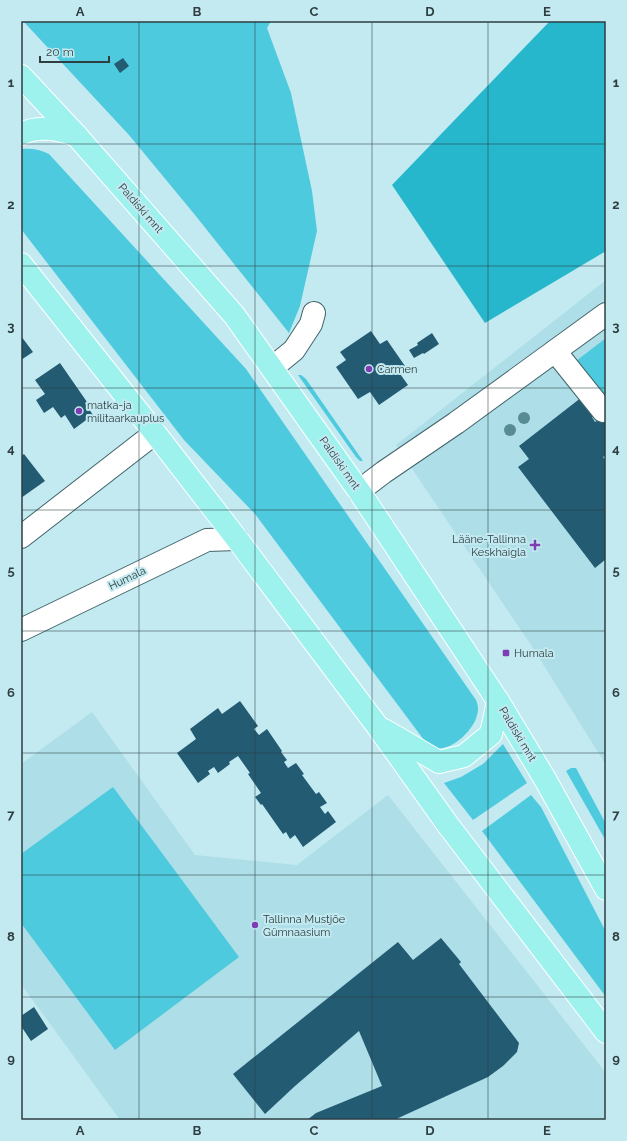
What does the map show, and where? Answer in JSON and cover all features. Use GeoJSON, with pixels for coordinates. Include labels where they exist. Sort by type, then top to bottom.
{"type":"FeatureCollection","features":[{"type":"Feature","properties":{"kind":"main road","name":"Paldiski mnt"},"geometry":{"type":"LineString","coordinates":[[21,76],[76,135],[234,315],[359,491],[498,701],[545,779],[606,889]]}},
{"type":"Feature","properties":{"kind":"main road"},"geometry":{"type":"LineString","coordinates":[[21,134],[40,129],[56,129],[76,135]]}},
{"type":"Feature","properties":{"kind":"main road"},"geometry":{"type":"LineString","coordinates":[[21,264],[155,432],[378,727],[448,825],[606,1032]]}},
{"type":"Feature","properties":{"kind":"main road"},"geometry":{"type":"LineString","coordinates":[[378,727],[440,762],[464,756],[491,734],[498,701]]}},
{"type":"Feature","properties":{"kind":"street"},"geometry":{"type":"LineString","coordinates":[[272,368],[294,350],[311,324],[314,313]]}},
{"type":"Feature","properties":{"kind":"street"},"geometry":{"type":"LineString","coordinates":[[359,491],[384,472],[456,423],[606,314]]}},
{"type":"Feature","properties":{"kind":"street"},"geometry":{"type":"LineString","coordinates":[[555,351],[602,410]]}},
{"type":"Feature","properties":{"kind":"street"},"geometry":{"type":"LineString","coordinates":[[21,537],[155,432]]}},
{"type":"Feature","properties":{"kind":"street","name":"Humala"},"geometry":{"type":"LineString","coordinates":[[21,630],[207,540],[236,539]]}},
{"type":"Feature","properties":{"kind":"shaded area"},"geometry":{"type":"Polygon","coordinates":[[[23,21],[271,21],[267,28],[291,93],[312,191],[317,231],[300,306],[289,333],[129,135],[23,21]]]}},
{"type":"Feature","properties":{"kind":"shaded area"},"geometry":{"type":"Polygon","coordinates":[[[550,21],[606,21],[606,251],[485,323],[392,185],[550,21]]]}},
{"type":"Feature","properties":{"kind":"shaded area"},"geometry":{"type":"Polygon","coordinates":[[[21,149],[35,149],[49,154],[246,369],[476,700],[478,713],[475,721],[461,739],[448,747],[434,748],[427,744],[255,514],[184,440],[21,229],[21,149]]]}},
{"type":"Feature","properties":{"kind":"shaded area","name":"Lääne-Tallinna Keskhaigla"},"geometry":{"type":"Polygon","coordinates":[[[606,280],[606,765],[531,645],[396,445],[606,280]]]}},
{"type":"Feature","properties":{"kind":"shaded area"},"geometry":{"type":"Polygon","coordinates":[[[606,338],[606,405],[576,361],[606,338]]]}},
{"type":"Feature","properties":{"kind":"shaded area"},"geometry":{"type":"Polygon","coordinates":[[[298,375],[301,375],[306,379],[363,461],[360,461],[356,457],[298,375]]]}},
{"type":"Feature","properties":{"kind":"shaded area","name":"Tallinna Mustjõe Gümnaasium"},"geometry":{"type":"Polygon","coordinates":[[[92,712],[195,855],[297,865],[388,795],[606,1073],[606,1119],[120,1120],[21,984],[21,764],[92,712]]]}},
{"type":"Feature","properties":{"kind":"shaded area"},"geometry":{"type":"Polygon","coordinates":[[[503,744],[527,783],[473,820],[444,783],[461,777],[483,764],[503,744]]]}},
{"type":"Feature","properties":{"kind":"shaded area"},"geometry":{"type":"Polygon","coordinates":[[[571,768],[576,768],[606,824],[606,841],[566,771],[571,768]]]}},
{"type":"Feature","properties":{"kind":"shaded area"},"geometry":{"type":"Polygon","coordinates":[[[113,787],[239,957],[115,1050],[21,923],[21,854],[113,787]]]}},
{"type":"Feature","properties":{"kind":"shaded area"},"geometry":{"type":"Polygon","coordinates":[[[531,795],[541,807],[606,932],[606,997],[482,831],[531,795]]]}},
{"type":"Feature","properties":{"kind":"building"},"geometry":{"type":"Polygon","coordinates":[[[123,58],[129,66],[120,73],[114,64],[123,58]]]}},
{"type":"Feature","properties":{"kind":"building","name":"Carmen"},"geometry":{"type":"Polygon","coordinates":[[[371,331],[380,344],[387,340],[405,366],[398,371],[408,385],[379,405],[370,392],[358,399],[336,367],[346,360],[340,352],[371,331]]]}},
{"type":"Feature","properties":{"kind":"building"},"geometry":{"type":"Polygon","coordinates":[[[432,333],[439,344],[424,354],[423,353],[414,358],[409,350],[418,345],[417,343],[432,333]]]}},
{"type":"Feature","properties":{"kind":"building"},"geometry":{"type":"Polygon","coordinates":[[[21,336],[33,352],[21,360],[21,336]]]}},
{"type":"Feature","properties":{"kind":"building"},"geometry":{"type":"Polygon","coordinates":[[[60,363],[87,402],[85,403],[93,415],[74,429],[65,415],[61,418],[53,407],[44,413],[36,400],[45,394],[35,380],[60,363]]]}},
{"type":"Feature","properties":{"kind":"building"},"geometry":{"type":"Polygon","coordinates":[[[582,397],[596,415],[592,417],[595,422],[605,415],[606,416],[606,455],[603,457],[606,461],[606,559],[595,568],[518,467],[529,459],[519,446],[582,397]]]}},
{"type":"Feature","properties":{"kind":"building"},"geometry":{"type":"Polygon","coordinates":[[[24,454],[45,481],[21,498],[21,456],[24,454]]]}},
{"type":"Feature","properties":{"kind":"building"},"geometry":{"type":"Polygon","coordinates":[[[240,701],[258,726],[254,729],[259,735],[267,729],[287,760],[284,762],[288,768],[296,763],[304,774],[302,775],[316,794],[319,792],[327,803],[320,807],[325,814],[328,811],[336,822],[303,847],[295,835],[290,839],[286,832],[283,834],[262,804],[261,805],[255,797],[261,793],[248,774],[250,773],[238,756],[229,762],[230,764],[218,773],[214,767],[208,771],[210,774],[198,783],[177,753],[196,739],[190,729],[218,708],[222,714],[240,701]]]}},
{"type":"Feature","properties":{"kind":"building"},"geometry":{"type":"Polygon","coordinates":[[[441,938],[461,962],[459,964],[519,1043],[517,1052],[503,1066],[488,1077],[394,1120],[307,1120],[316,1113],[382,1086],[359,1031],[265,1114],[233,1074],[398,942],[413,960],[441,938]]]}},
{"type":"Feature","properties":{"kind":"building"},"geometry":{"type":"Polygon","coordinates":[[[34,1007],[48,1029],[31,1041],[21,1026],[21,1016],[34,1007]]]}},
{"type":"Feature","properties":{"kind":"place","name":"Carmen"},"geometry":{"type":"Point","coordinates":[369,369]}},
{"type":"Feature","properties":{"kind":"place","name":"matka-ja militaarkauplus"},"geometry":{"type":"Point","coordinates":[79,411]}},
{"type":"Feature","properties":{"kind":"place","name":"Lääne-Tallinna Keskhaigla"},"geometry":{"type":"Point","coordinates":[535,545]}},
{"type":"Feature","properties":{"kind":"place","name":"Humala"},"geometry":{"type":"Point","coordinates":[506,653]}},
{"type":"Feature","properties":{"kind":"place","name":"Tallinna Mustjõe Gümnaasium"},"geometry":{"type":"Point","coordinates":[255,925]}}]}
